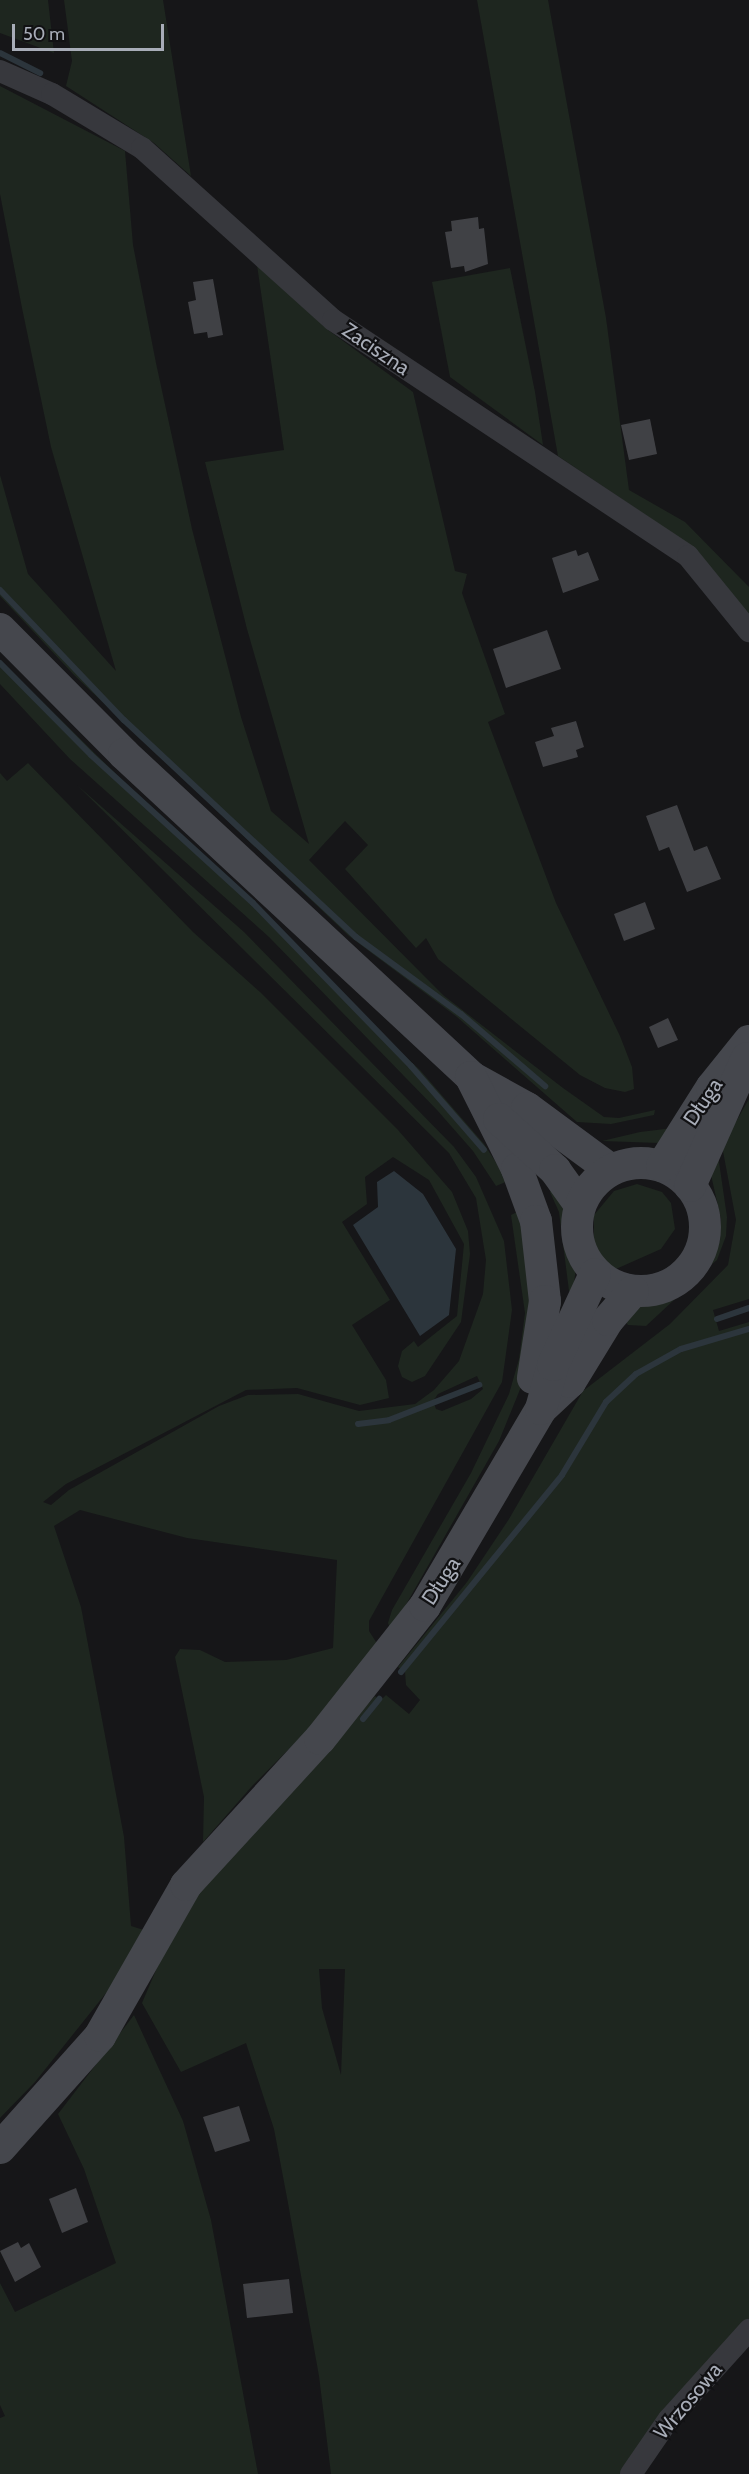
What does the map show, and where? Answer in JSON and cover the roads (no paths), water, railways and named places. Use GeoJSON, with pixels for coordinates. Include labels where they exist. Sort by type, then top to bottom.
{"type":"FeatureCollection","features":[{"type":"Feature","properties":{"kind":"main road"},"geometry":{"type":"LineString","coordinates":[[0,629],[124,754],[471,1077],[527,1108],[611,1170]]}},
{"type":"Feature","properties":{"kind":"main road","name":"Długa"},"geometry":{"type":"LineString","coordinates":[[662,1166],[712,1087],[749,1041]]}},
{"type":"Feature","properties":{"kind":"main road","name":"Długa"},"geometry":{"type":"LineString","coordinates":[[690,1186],[730,1103],[749,1051]]}},
{"type":"Feature","properties":{"kind":"main road"},"geometry":{"type":"LineString","coordinates":[[471,1077],[491,1112],[526,1190],[542,1250],[543,1326],[534,1420]]}},
{"type":"Feature","properties":{"kind":"main road"},"geometry":{"type":"LineString","coordinates":[[491,1112],[555,1170],[580,1205]]}},
{"type":"Feature","properties":{"kind":"main road"},"geometry":{"type":"LineString","coordinates":[[645,1163],[662,1166],[690,1186],[700,1202],[705,1221],[704,1241],[697,1259],[668,1286],[633,1291],[595,1274],[579,1243],[577,1224],[580,1205],[598,1179],[611,1170],[645,1163]]}},
{"type":"Feature","properties":{"kind":"main road","name":"Długa"},"geometry":{"type":"LineString","coordinates":[[0,2148],[100,2036],[186,1885],[320,1738],[425,1606],[534,1420],[553,1365],[595,1274]]}},
{"type":"Feature","properties":{"kind":"main road","name":"Długa"},"geometry":{"type":"LineString","coordinates":[[534,1420],[570,1382],[608,1320],[633,1291]]}},
{"type":"Feature","properties":{"kind":"street","name":"Zaciszna"},"geometry":{"type":"LineString","coordinates":[[0,71],[52,94],[142,148],[333,320],[688,556],[749,631]]}},
{"type":"Feature","properties":{"kind":"street","name":"Wrzosowa"},"geometry":{"type":"LineString","coordinates":[[631,2474],[669,2420],[749,2330]]}},
{"type":"Feature","properties":{"kind":"waterway"},"geometry":{"type":"LineString","coordinates":[[0,53],[40,73]]}},
{"type":"Feature","properties":{"kind":"waterway"},"geometry":{"type":"LineString","coordinates":[[0,590],[124,720],[356,937],[461,1014],[545,1086]]}},
{"type":"Feature","properties":{"kind":"waterway"},"geometry":{"type":"LineString","coordinates":[[0,663],[91,755],[253,903],[411,1066],[484,1150]]}},
{"type":"Feature","properties":{"kind":"waterway"},"geometry":{"type":"LineString","coordinates":[[717,1319],[749,1308]]}},
{"type":"Feature","properties":{"kind":"waterway"},"geometry":{"type":"LineString","coordinates":[[401,1672],[562,1475],[606,1402],[636,1374],[681,1349],[749,1329]]}},
{"type":"Feature","properties":{"kind":"waterway"},"geometry":{"type":"LineString","coordinates":[[358,1424],[389,1420],[479,1385]]}},
{"type":"Feature","properties":{"kind":"waterway"},"geometry":{"type":"LineString","coordinates":[[363,1719],[379,1699]]}}]}
